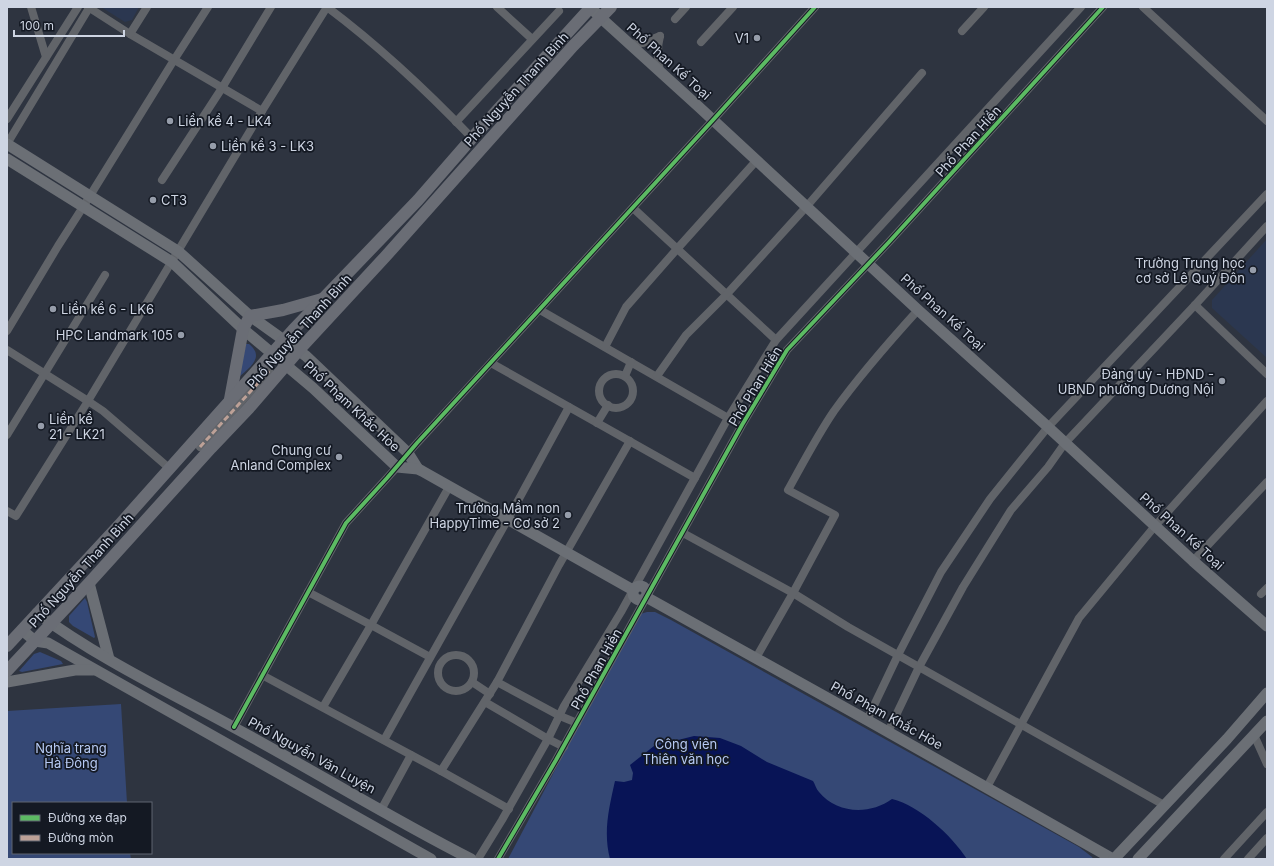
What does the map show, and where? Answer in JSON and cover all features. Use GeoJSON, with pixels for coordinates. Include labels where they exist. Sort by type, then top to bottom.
{"type":"FeatureCollection","features":[{"type":"Feature","properties":{"kind":"main road","name":"Phố Nguyễn Thanh Bình"},"geometry":{"type":"LineString","coordinates":[[7,646],[122,523],[292,330],[418,200],[590,7]]}},
{"type":"Feature","properties":{"kind":"main road","name":"Phố Nguyễn Thanh Bình"},"geometry":{"type":"LineString","coordinates":[[7,671],[52,624],[249,408],[299,350],[385,257],[573,46],[611,7]]}},
{"type":"Feature","properties":{"kind":"main road"},"geometry":{"type":"LineString","coordinates":[[230,400],[243,329],[250,316],[283,310],[323,298]]}},
{"type":"Feature","properties":{"kind":"street"},"geometry":{"type":"LineString","coordinates":[[31,7],[46,57]]}},
{"type":"Feature","properties":{"kind":"street"},"geometry":{"type":"LineString","coordinates":[[7,119],[78,7]]}},
{"type":"Feature","properties":{"kind":"street"},"geometry":{"type":"LineString","coordinates":[[130,34],[147,7]]}},
{"type":"Feature","properties":{"kind":"street"},"geometry":{"type":"LineString","coordinates":[[7,331],[58,246],[208,7]]}},
{"type":"Feature","properties":{"kind":"street"},"geometry":{"type":"LineString","coordinates":[[162,180],[222,88],[271,7]]}},
{"type":"Feature","properties":{"kind":"street"},"geometry":{"type":"LineString","coordinates":[[7,512],[16,516],[88,401],[262,111],[327,7],[365,36],[472,138]]}},
{"type":"Feature","properties":{"kind":"street"},"geometry":{"type":"LineString","coordinates":[[497,7],[532,40]]}},
{"type":"Feature","properties":{"kind":"street","name":"Phố Phan Kế Toại"},"geometry":{"type":"LineString","coordinates":[[590,7],[600,18],[757,160],[918,310],[1048,427],[1193,561],[1267,626]]}},
{"type":"Feature","properties":{"kind":"street"},"geometry":{"type":"LineString","coordinates":[[675,19],[686,7]]}},
{"type":"Feature","properties":{"kind":"street"},"geometry":{"type":"LineString","coordinates":[[701,42],[733,7]]}},
{"type":"Feature","properties":{"kind":"street"},"geometry":{"type":"LineString","coordinates":[[234,727],[346,522],[815,7]]}},
{"type":"Feature","properties":{"kind":"street"},"geometry":{"type":"LineString","coordinates":[[962,31],[984,7]]}},
{"type":"Feature","properties":{"kind":"street","name":"Phố Phan Hiền"},"geometry":{"type":"LineString","coordinates":[[478,859],[509,809],[548,739],[564,706],[633,590],[728,418],[776,340],[1081,7]]}},
{"type":"Feature","properties":{"kind":"street","name":"Phố Phan Hiền"},"geometry":{"type":"LineString","coordinates":[[498,859],[564,747],[742,425],[787,350],[869,263],[1103,7]]}},
{"type":"Feature","properties":{"kind":"street"},"geometry":{"type":"LineString","coordinates":[[1143,7],[1267,121]]}},
{"type":"Feature","properties":{"kind":"street"},"geometry":{"type":"LineString","coordinates":[[7,144],[88,8],[262,111]]}},
{"type":"Feature","properties":{"kind":"street"},"geometry":{"type":"LineString","coordinates":[[456,122],[559,11]]}},
{"type":"Feature","properties":{"kind":"street"},"geometry":{"type":"LineString","coordinates":[[630,44],[643,43],[660,36],[657,60],[660,71]]}},
{"type":"Feature","properties":{"kind":"street"},"geometry":{"type":"LineString","coordinates":[[657,376],[686,335],[726,295],[807,206],[922,73]]}},
{"type":"Feature","properties":{"kind":"street","name":"Phố Phạm Khắc Hòe"},"geometry":{"type":"LineString","coordinates":[[7,144],[178,252],[250,316],[299,350],[408,453],[418,469]]}},
{"type":"Feature","properties":{"kind":"street","name":"Phố Phạm Khắc Hòe"},"geometry":{"type":"LineString","coordinates":[[7,159],[172,262],[243,329],[313,388],[396,467],[418,469],[633,590],[637,586],[644,587],[648,593],[646,597],[1114,859]]}},
{"type":"Feature","properties":{"kind":"street"},"geometry":{"type":"LineString","coordinates":[[605,347],[626,307],[676,249],[757,160]]}},
{"type":"Feature","properties":{"kind":"street"},"geometry":{"type":"LineString","coordinates":[[867,720],[898,655],[941,572],[990,499],[1048,427],[1267,194]]}},
{"type":"Feature","properties":{"kind":"street"},"geometry":{"type":"LineString","coordinates":[[633,208],[776,340]]}},
{"type":"Feature","properties":{"kind":"street"},"geometry":{"type":"LineString","coordinates":[[888,732],[919,667],[963,588],[1011,510],[1048,467],[1065,443],[1267,226]]}},
{"type":"Feature","properties":{"kind":"street"},"geometry":{"type":"LineString","coordinates":[[7,435],[105,275]]}},
{"type":"Feature","properties":{"kind":"street"},"geometry":{"type":"LineString","coordinates":[[1195,305],[1267,374]]}},
{"type":"Feature","properties":{"kind":"street"},"geometry":{"type":"LineString","coordinates":[[540,310],[728,418]]}},
{"type":"Feature","properties":{"kind":"street"},"geometry":{"type":"LineString","coordinates":[[756,658],[835,515],[788,490],[816,440],[834,412],[859,378],[918,310]]}},
{"type":"Feature","properties":{"kind":"street"},"geometry":{"type":"LineString","coordinates":[[7,350],[103,411],[169,468]]}},
{"type":"Feature","properties":{"kind":"street"},"geometry":{"type":"LineString","coordinates":[[625,376],[631,362]]}},
{"type":"Feature","properties":{"kind":"street"},"geometry":{"type":"LineString","coordinates":[[491,363],[695,478]]}},
{"type":"Feature","properties":{"kind":"street"},"geometry":{"type":"LineString","coordinates":[[200,447],[268,371]]}},
{"type":"Feature","properties":{"kind":"street"},"geometry":{"type":"LineString","coordinates":[[619,373],[625,376],[634,388],[632,398],[624,406],[614,408],[604,403],[599,394],[601,383],[608,375],[619,373]]}},
{"type":"Feature","properties":{"kind":"street"},"geometry":{"type":"LineString","coordinates":[[987,788],[1079,618],[1155,526],[1267,402]]}},
{"type":"Feature","properties":{"kind":"street"},"geometry":{"type":"LineString","coordinates":[[597,423],[608,405]]}},
{"type":"Feature","properties":{"kind":"street"},"geometry":{"type":"LineString","coordinates":[[384,740],[569,407]]}},
{"type":"Feature","properties":{"kind":"street"},"geometry":{"type":"LineString","coordinates":[[441,771],[497,682],[630,441]]}},
{"type":"Feature","properties":{"kind":"street"},"geometry":{"type":"LineString","coordinates":[[1193,561],[1267,482]]}},
{"type":"Feature","properties":{"kind":"street"},"geometry":{"type":"LineString","coordinates":[[323,708],[372,625],[449,487]]}},
{"type":"Feature","properties":{"kind":"street"},"geometry":{"type":"LineString","coordinates":[[683,533],[793,593],[848,627],[1164,806]]}},
{"type":"Feature","properties":{"kind":"street"},"geometry":{"type":"LineString","coordinates":[[89,583],[109,659]]}},
{"type":"Feature","properties":{"kind":"street"},"geometry":{"type":"LineString","coordinates":[[308,592],[372,625],[430,658]]}},
{"type":"Feature","properties":{"kind":"street","name":"Phố Nguyễn Văn Luyện"},"geometry":{"type":"LineString","coordinates":[[37,613],[52,624],[133,673],[234,727],[471,859]]}},
{"type":"Feature","properties":{"kind":"street"},"geometry":{"type":"LineString","coordinates":[[22,630],[36,640],[48,643],[431,859]]}},
{"type":"Feature","properties":{"kind":"street"},"geometry":{"type":"LineString","coordinates":[[459,655],[469,660],[474,670],[472,682],[464,690],[453,691],[443,686],[438,676],[440,664],[448,657],[459,655]]}},
{"type":"Feature","properties":{"kind":"street"},"geometry":{"type":"LineString","coordinates":[[7,682],[75,670],[94,670]]}},
{"type":"Feature","properties":{"kind":"street"},"geometry":{"type":"LineString","coordinates":[[262,675],[509,809]]}},
{"type":"Feature","properties":{"kind":"street"},"geometry":{"type":"LineString","coordinates":[[472,682],[490,694]]}},
{"type":"Feature","properties":{"kind":"street"},"geometry":{"type":"LineString","coordinates":[[497,682],[560,716],[577,723]]}},
{"type":"Feature","properties":{"kind":"street"},"geometry":{"type":"LineString","coordinates":[[1114,859],[1227,739],[1267,693]]}},
{"type":"Feature","properties":{"kind":"street"},"geometry":{"type":"LineString","coordinates":[[485,702],[564,747]]}},
{"type":"Feature","properties":{"kind":"street"},"geometry":{"type":"LineString","coordinates":[[1138,859],[1267,721]]}},
{"type":"Feature","properties":{"kind":"street"},"geometry":{"type":"LineString","coordinates":[[1254,735],[1267,764]]}},
{"type":"Feature","properties":{"kind":"street"},"geometry":{"type":"LineString","coordinates":[[381,810],[411,755]]}},
{"type":"Feature","properties":{"kind":"street"},"geometry":{"type":"LineString","coordinates":[[1224,859],[1267,812]]}},
{"type":"Feature","properties":{"kind":"street"},"geometry":{"type":"LineString","coordinates":[[1248,859],[1267,838]]}},
{"type":"Feature","properties":{"kind":"shaded area"},"geometry":{"type":"Polygon","coordinates":[[[101,7],[139,7],[132,20],[125,22],[101,7]]]}},
{"type":"Feature","properties":{"kind":"shaded area","name":"Trường Trung học cơ sở Lê Quý Đôn"},"geometry":{"type":"Polygon","coordinates":[[[1267,239],[1267,358],[1212,308],[1212,300],[1267,239]]]}},
{"type":"Feature","properties":{"kind":"shaded area"},"geometry":{"type":"Polygon","coordinates":[[[694,736],[720,738],[741,746],[767,762],[813,781],[818,791],[826,799],[835,805],[844,808],[864,810],[874,808],[892,799],[903,803],[924,815],[944,831],[967,859],[610,859],[607,830],[609,810],[615,781],[624,782],[632,780],[633,773],[630,765],[654,746],[694,736]]]}},
{"type":"Feature","properties":{"kind":"green space"},"geometry":{"type":"Polygon","coordinates":[[[246,344],[249,344],[254,349],[256,358],[251,366],[239,377],[246,344]]]}},
{"type":"Feature","properties":{"kind":"green space"},"geometry":{"type":"Polygon","coordinates":[[[85,598],[94,638],[73,626],[69,622],[69,616],[85,598]]]}},
{"type":"Feature","properties":{"kind":"green space","name":"Công viên Thiên văn học"},"geometry":{"type":"Polygon","coordinates":[[[647,612],[655,612],[671,620],[1079,847],[1093,859],[508,859],[637,615],[647,612]]]}},
{"type":"Feature","properties":{"kind":"green space"},"geometry":{"type":"Polygon","coordinates":[[[40,652],[61,661],[63,664],[22,672],[19,671],[34,654],[40,652]]]}},
{"type":"Feature","properties":{"kind":"green space","name":"Nghĩa trang Hà Đông"},"geometry":{"type":"Polygon","coordinates":[[[121,704],[127,802],[12,802],[12,854],[130,854],[131,859],[7,859],[7,711],[121,704]]]}},
{"type":"Feature","properties":{"kind":"marked path"},"geometry":{"type":"LineString","coordinates":[[200,447],[269,371]]}},
{"type":"Feature","properties":{"kind":"cycle path"},"geometry":{"type":"LineString","coordinates":[[234,727],[346,523],[417,443],[815,7]]}},
{"type":"Feature","properties":{"kind":"cycle path"},"geometry":{"type":"LineString","coordinates":[[498,859],[556,760],[742,425],[787,350],[889,242],[1103,7]]}},
{"type":"Feature","properties":{"kind":"place","name":"V1"},"geometry":{"type":"Point","coordinates":[757,38]}},
{"type":"Feature","properties":{"kind":"place","name":"Liền kề 4 - LK4"},"geometry":{"type":"Point","coordinates":[170,121]}},
{"type":"Feature","properties":{"kind":"place","name":"Liền kề 3 - LK3"},"geometry":{"type":"Point","coordinates":[213,146]}},
{"type":"Feature","properties":{"kind":"place","name":"CT3"},"geometry":{"type":"Point","coordinates":[153,200]}},
{"type":"Feature","properties":{"kind":"place","name":"Trường Trung học cơ sở Lê Quý Đôn"},"geometry":{"type":"Point","coordinates":[1253,270]}},
{"type":"Feature","properties":{"kind":"place","name":"Liền kề 6 - LK6"},"geometry":{"type":"Point","coordinates":[53,309]}},
{"type":"Feature","properties":{"kind":"place","name":"HPC Landmark 105"},"geometry":{"type":"Point","coordinates":[181,335]}},
{"type":"Feature","properties":{"kind":"place","name":"Đảng uỷ - HĐND - UBND phường Dương Nội"},"geometry":{"type":"Point","coordinates":[1222,381]}},
{"type":"Feature","properties":{"kind":"place","name":"Liền kề 21 - LK21"},"geometry":{"type":"Point","coordinates":[41,426]}},
{"type":"Feature","properties":{"kind":"place","name":"Chung cư Anland Complex"},"geometry":{"type":"Point","coordinates":[339,457]}},
{"type":"Feature","properties":{"kind":"place","name":"Trường Mầm non HappyTime - Cơ sở 2"},"geometry":{"type":"Point","coordinates":[568,515]}}]}
